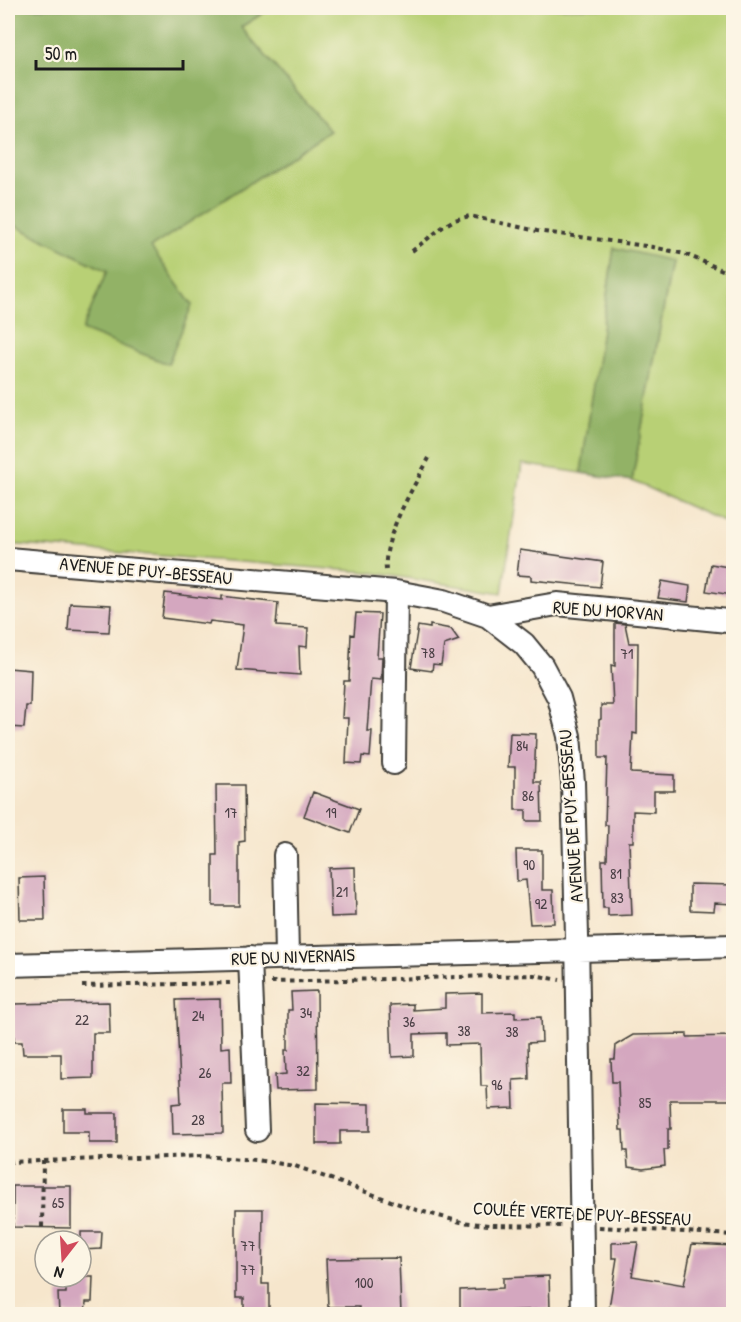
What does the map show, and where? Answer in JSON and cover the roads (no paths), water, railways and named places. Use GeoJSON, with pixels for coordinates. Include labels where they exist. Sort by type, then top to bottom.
{"type":"FeatureCollection","features":[{"type":"Feature","properties":{"kind":"street","name":"AVENUE DE PUY-BESSEAU"},"geometry":{"type":"LineString","coordinates":[[8,559],[396,592],[444,601],[488,616],[524,644],[542,666],[560,698],[569,736],[573,782],[584,1314]]}},
{"type":"Feature","properties":{"kind":"street"},"geometry":{"type":"LineString","coordinates":[[394,763],[396,592]]}},
{"type":"Feature","properties":{"kind":"street","name":"RUE DU MORVAN"},"geometry":{"type":"LineString","coordinates":[[488,616],[557,604],[728,621]]}},
{"type":"Feature","properties":{"kind":"street"},"geometry":{"type":"LineString","coordinates":[[285,855],[287,957]]}},
{"type":"Feature","properties":{"kind":"street","name":"RUE DU NIVERNAIS"},"geometry":{"type":"LineString","coordinates":[[8,965],[734,946]]}},
{"type":"Feature","properties":{"kind":"street"},"geometry":{"type":"LineString","coordinates":[[250,958],[257,1130]]}}]}
